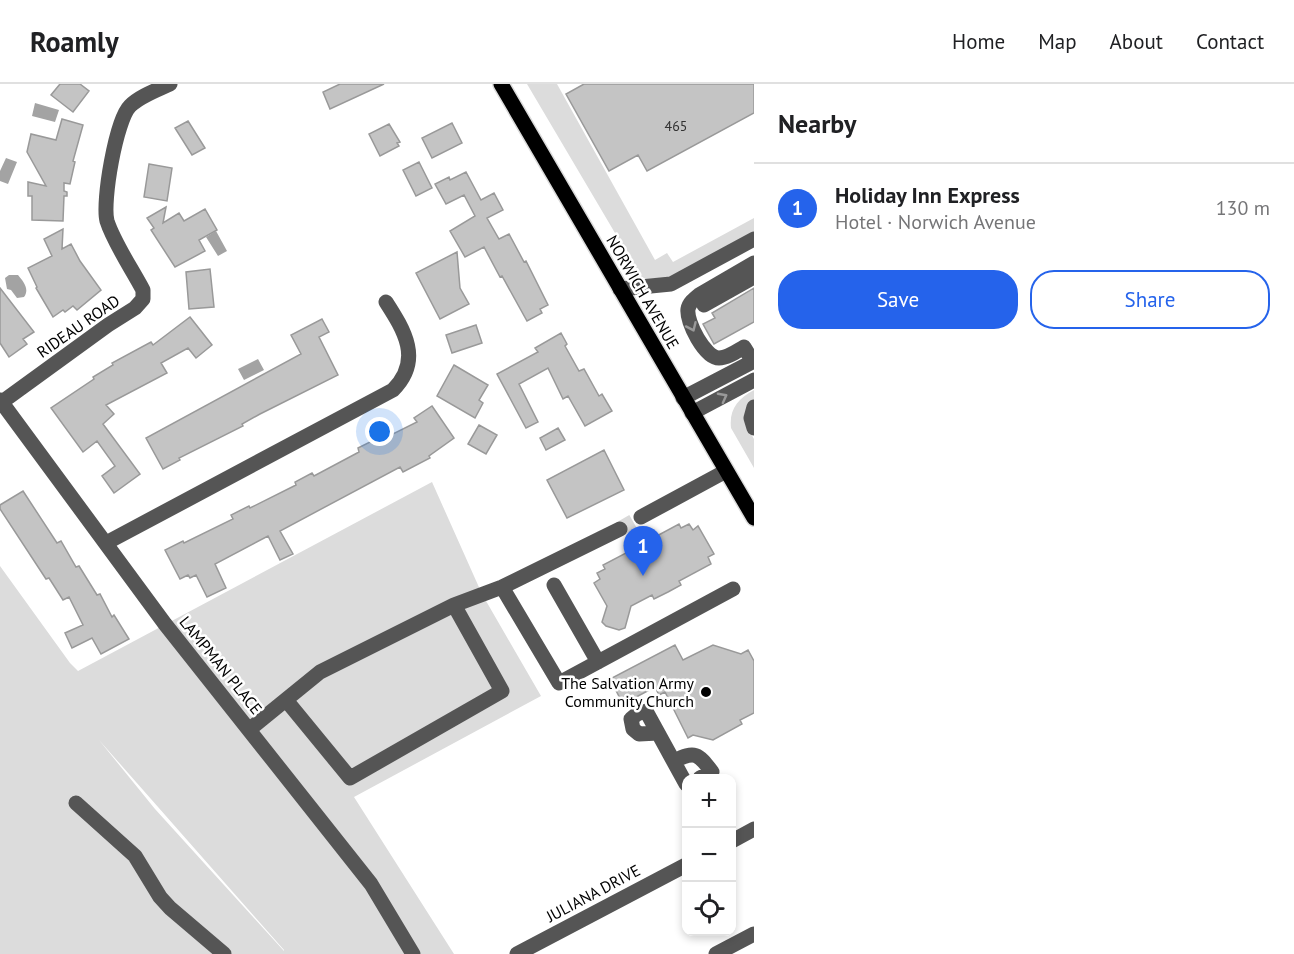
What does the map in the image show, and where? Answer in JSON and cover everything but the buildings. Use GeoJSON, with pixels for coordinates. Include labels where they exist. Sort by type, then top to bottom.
{"type":"FeatureCollection","features":[{"type":"Feature","properties":{"kind":"main road","name":"NORWICH AVENUE"},"geometry":{"type":"LineString","coordinates":[[501,84],[754,518]]}},
{"type":"Feature","properties":{"kind":"street","name":"RIDEAU ROAD"},"geometry":{"type":"LineString","coordinates":[[1,401],[121,315],[135,308],[143,299],[143,290],[107,220],[107,188],[118,129],[124,113],[141,98],[170,84]]}},
{"type":"Feature","properties":{"kind":"street"},"geometry":{"type":"LineString","coordinates":[[620,289],[671,284],[754,239]]}},
{"type":"Feature","properties":{"kind":"street"},"geometry":{"type":"LineString","coordinates":[[683,398],[753,362],[749,344],[721,358],[715,358],[709,354],[689,323],[688,310],[693,299],[754,263]]}},
{"type":"Feature","properties":{"kind":"street"},"geometry":{"type":"LineString","coordinates":[[705,305],[754,277]]}},
{"type":"Feature","properties":{"kind":"street"},"geometry":{"type":"LineString","coordinates":[[106,543],[393,390],[406,371],[409,349],[405,332],[386,302]]}},
{"type":"Feature","properties":{"kind":"street"},"geometry":{"type":"LineString","coordinates":[[692,414],[754,380]]}},
{"type":"Feature","properties":{"kind":"street","name":"LAMPMAN PLACE"},"geometry":{"type":"LineString","coordinates":[[1,401],[165,624],[371,884],[413,954]]}},
{"type":"Feature","properties":{"kind":"street"},"geometry":{"type":"LineString","coordinates":[[754,407],[751,418],[754,428]]}},
{"type":"Feature","properties":{"kind":"street"},"geometry":{"type":"LineString","coordinates":[[641,517],[726,471]]}},
{"type":"Feature","properties":{"kind":"street"},"geometry":{"type":"LineString","coordinates":[[250,729],[320,672],[454,605],[502,587],[620,529]]}},
{"type":"Feature","properties":{"kind":"street"},"geometry":{"type":"LineString","coordinates":[[554,585],[598,662]]}},
{"type":"Feature","properties":{"kind":"street"},"geometry":{"type":"LineString","coordinates":[[502,587],[559,682],[733,589]]}},
{"type":"Feature","properties":{"kind":"street"},"geometry":{"type":"LineString","coordinates":[[286,700],[350,778],[502,691],[454,605]]}},
{"type":"Feature","properties":{"kind":"street"},"geometry":{"type":"LineString","coordinates":[[658,733],[682,775]]}},
{"type":"Feature","properties":{"kind":"street"},"geometry":{"type":"LineString","coordinates":[[674,761],[689,754],[698,756],[712,772],[708,774]]}},
{"type":"Feature","properties":{"kind":"street"},"geometry":{"type":"LineString","coordinates":[[76,803],[135,856],[170,909],[224,954]]}},
{"type":"Feature","properties":{"kind":"street"},"geometry":{"type":"LineString","coordinates":[[736,839],[754,829]]}},
{"type":"Feature","properties":{"kind":"street","name":"JULIANA DRIVE"},"geometry":{"type":"LineString","coordinates":[[517,954],[682,868]]}},
{"type":"Feature","properties":{"kind":"street"},"geometry":{"type":"LineString","coordinates":[[721,953],[754,934]]}},
{"type":"Feature","properties":{"kind":"shaded area"},"geometry":{"type":"Polygon","coordinates":[[[527,84],[557,84],[655,260],[667,253],[673,262],[754,218],[754,232],[672,278],[646,279],[641,277],[527,84]]]}},
{"type":"Feature","properties":{"kind":"shaded area"},"geometry":{"type":"Polygon","coordinates":[[[35,103],[59,110],[55,122],[32,116],[35,103]]]}},
{"type":"Feature","properties":{"kind":"shaded area"},"geometry":{"type":"Polygon","coordinates":[[[6,158],[17,162],[8,184],[0,181],[0,171],[6,158]]]}},
{"type":"Feature","properties":{"kind":"shaded area"},"geometry":{"type":"Polygon","coordinates":[[[216,231],[227,251],[218,256],[206,237],[216,231]]]}},
{"type":"Feature","properties":{"kind":"shaded area"},"geometry":{"type":"Polygon","coordinates":[[[9,275],[18,275],[22,280],[26,288],[24,297],[17,298],[11,290],[7,289],[5,278],[9,275]]]}},
{"type":"Feature","properties":{"kind":"shaded area"},"geometry":{"type":"Polygon","coordinates":[[[258,359],[264,370],[244,380],[238,369],[258,359]]]}},
{"type":"Feature","properties":{"kind":"shaded area"},"geometry":{"type":"Polygon","coordinates":[[[754,390],[754,401],[746,425],[754,439],[754,468],[731,428],[731,421],[736,405],[754,390]]]}},
{"type":"Feature","properties":{"kind":"shaded area"},"geometry":{"type":"Polygon","coordinates":[[[432,482],[482,594],[541,696],[354,797],[454,954],[0,954],[0,566],[78,671],[432,482]],[[99,740],[155,809],[284,950],[99,740]]]}},
{"type":"Feature","properties":{"kind":"tunnel"},"geometry":{"type":"LineString","coordinates":[[620,529],[641,517]]}},
{"type":"Feature","properties":{"kind":"place","name":"Holiday Inn Express"},"geometry":{"type":"Point","coordinates":[643,576]}},
{"type":"Feature","properties":{"kind":"place","name":"The Salvation Army Community Church"},"geometry":{"type":"Point","coordinates":[706,692]}}]}
